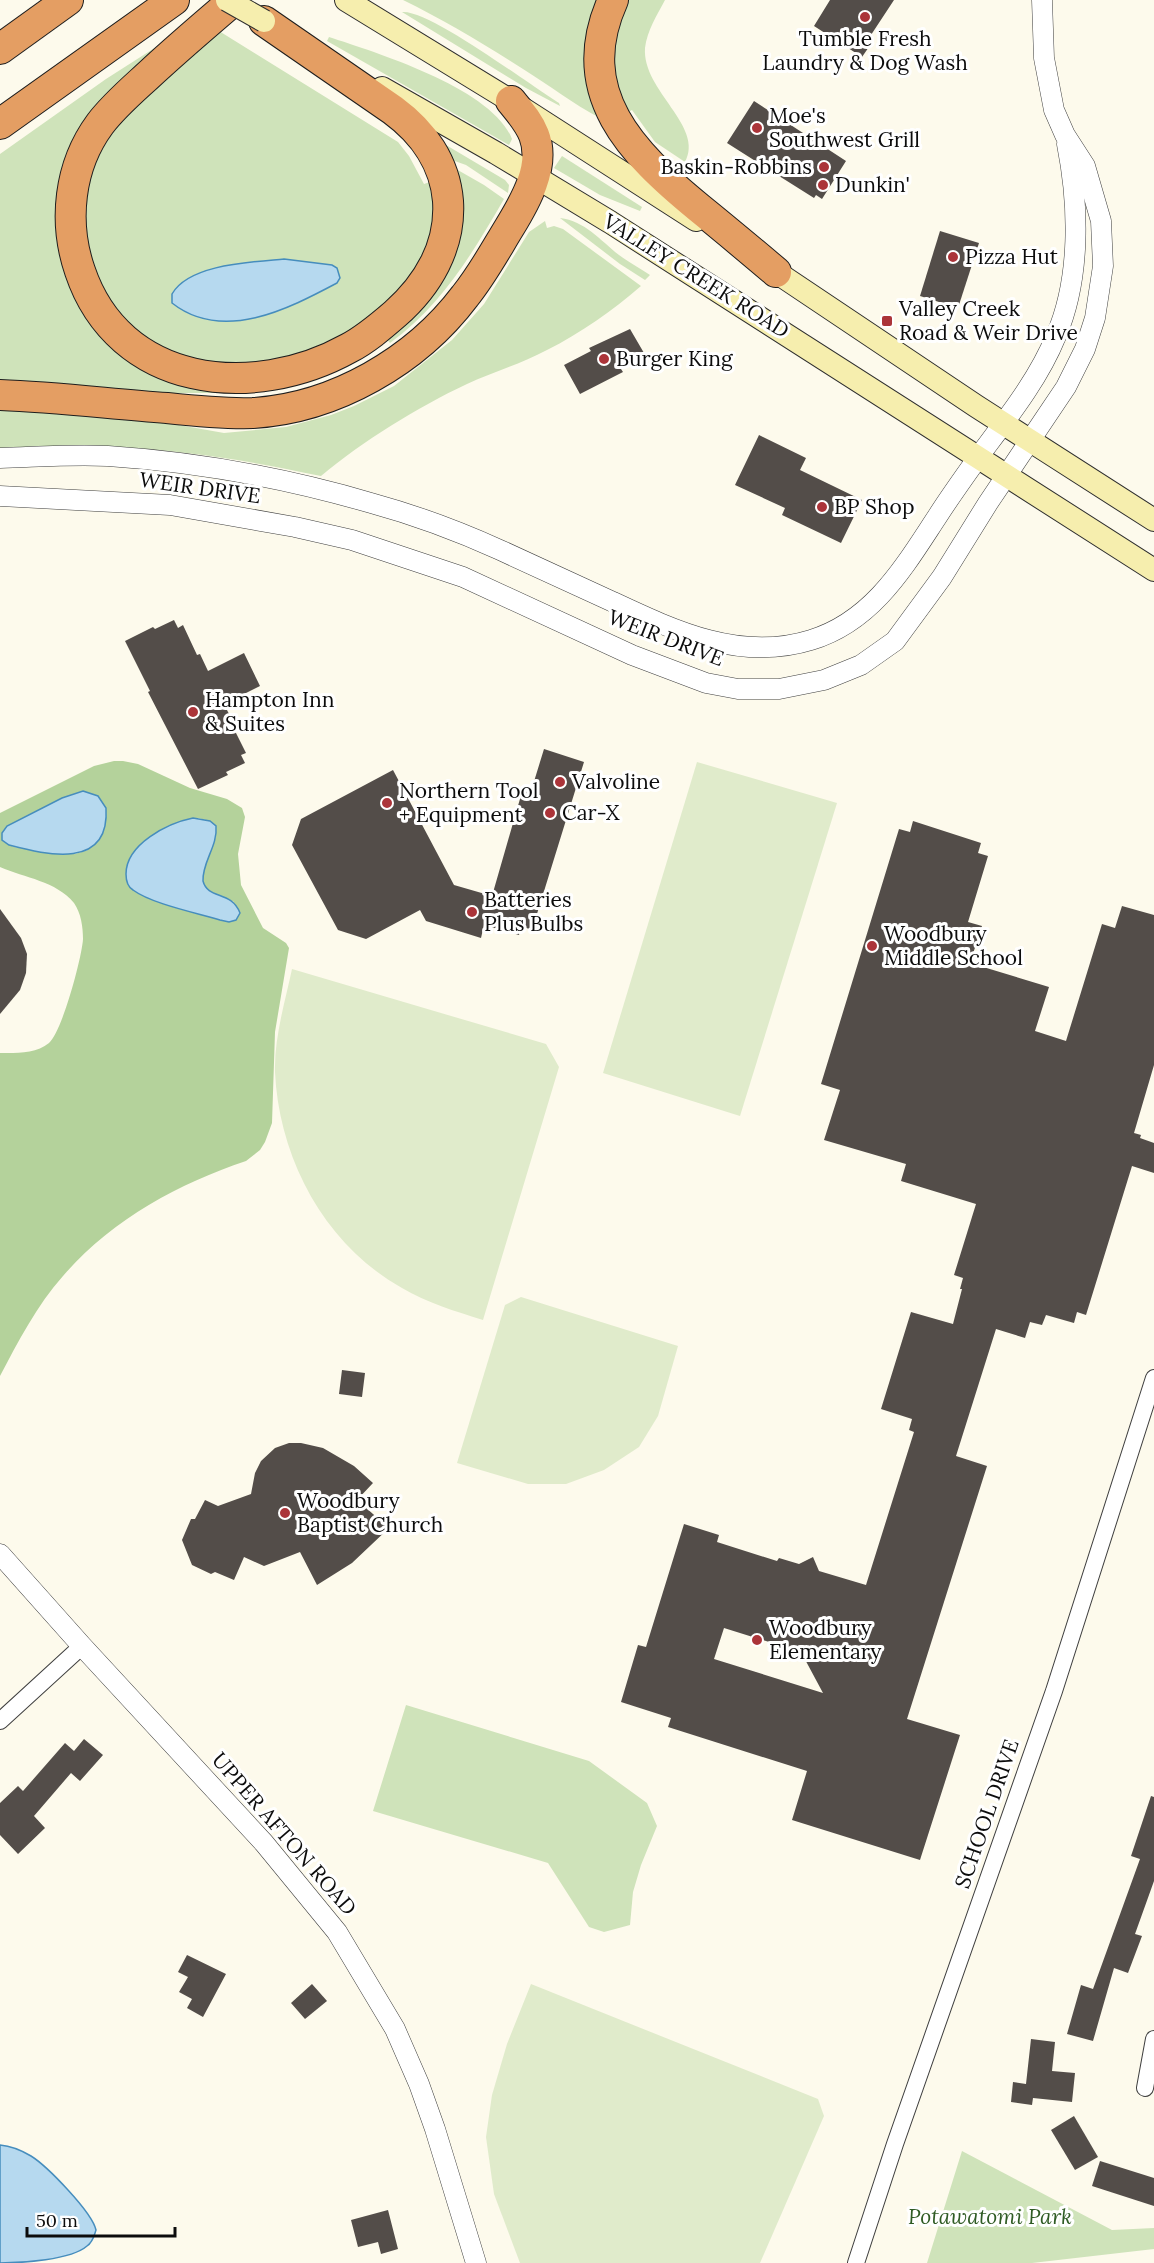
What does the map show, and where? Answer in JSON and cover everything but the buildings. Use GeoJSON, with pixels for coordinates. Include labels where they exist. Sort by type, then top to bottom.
{"type":"FeatureCollection","features":[{"type":"Feature","properties":{"kind":"highway"},"geometry":{"type":"LineString","coordinates":[[0,49],[68,0]]}},
{"type":"Feature","properties":{"kind":"highway"},"geometry":{"type":"LineString","coordinates":[[0,123],[174,0]]}},
{"type":"Feature","properties":{"kind":"highway"},"geometry":{"type":"LineString","coordinates":[[234,0],[132,91],[101,123],[90,139],[80,164],[71,204],[71,236],[76,261],[89,293],[110,324],[124,339],[152,359],[168,368],[200,376],[227,378],[275,374],[313,365],[349,348],[384,323],[419,289],[439,257],[447,229],[448,208],[445,181],[437,160],[410,124],[264,21]]}},
{"type":"Feature","properties":{"kind":"highway"},"geometry":{"type":"LineString","coordinates":[[613,0],[601,34],[600,63],[604,91],[617,123],[654,170],[776,272]]}},
{"type":"Feature","properties":{"kind":"highway"},"geometry":{"type":"LineString","coordinates":[[0,395],[251,413],[296,406],[340,392],[394,363],[428,336],[455,309],[484,269],[523,205],[534,175],[537,154],[535,136],[527,121],[511,102]]}},
{"type":"Feature","properties":{"kind":"main road","name":"VALLEY CREEK ROAD"},"geometry":{"type":"LineString","coordinates":[[227,0],[534,175],[741,304],[1154,570]]}},
{"type":"Feature","properties":{"kind":"main road"},"geometry":{"type":"LineString","coordinates":[[346,0],[511,102],[776,272],[1003,424],[1154,520]]}},
{"type":"Feature","properties":{"kind":"street","name":"WEIR DRIVE"},"geometry":{"type":"LineString","coordinates":[[0,496],[170,505],[295,527],[352,540],[463,577],[632,655],[694,679],[738,689],[779,689],[824,680],[861,665],[895,641],[942,577],[1006,476],[1059,401],[1078,366],[1092,329],[1101,285],[1103,237],[1099,210],[1084,166],[1065,135],[1054,110],[1042,35],[1042,0]]}},
{"type":"Feature","properties":{"kind":"street","name":"WEIR DRIVE"},"geometry":{"type":"LineString","coordinates":[[0,458],[105,456],[173,462],[310,486],[412,514],[452,529],[679,632],[725,645],[779,647],[813,640],[839,628],[871,605],[897,578],[958,485],[1003,424],[1052,345],[1069,296],[1074,263],[1075,231],[1071,168],[1065,135]]}},
{"type":"Feature","properties":{"kind":"street","name":"SCHOOL DRIVE"},"geometry":{"type":"LineString","coordinates":[[856,2263],[895,2144],[1054,1691],[1154,1378]]}},
{"type":"Feature","properties":{"kind":"street","name":"UPPER AFTON ROAD"},"geometry":{"type":"LineString","coordinates":[[0,1554],[264,1843],[337,1932],[395,2029],[419,2084],[476,2263]]}},
{"type":"Feature","properties":{"kind":"street"},"geometry":{"type":"LineString","coordinates":[[0,1721],[82,1646]]}},
{"type":"Feature","properties":{"kind":"street"},"geometry":{"type":"LineString","coordinates":[[1145,2088],[1154,2039]]}},
{"type":"Feature","properties":{"kind":"green space"},"geometry":{"type":"Polygon","coordinates":[[[403,0],[601,0],[600,118],[479,41],[403,0]]]}},
{"type":"Feature","properties":{"kind":"green space"},"geometry":{"type":"Polygon","coordinates":[[[625,0],[665,0],[648,35],[645,48],[647,64],[653,79],[687,135],[689,149],[685,162],[655,142],[632,110],[624,114],[611,68],[617,16],[625,0]]]}},
{"type":"Feature","properties":{"kind":"green space"},"geometry":{"type":"Polygon","coordinates":[[[402,12],[415,14],[456,35],[559,103],[560,106],[526,88],[402,12]]]}},
{"type":"Feature","properties":{"kind":"green space"},"geometry":{"type":"Polygon","coordinates":[[[219,31],[398,142],[409,156],[424,184],[433,181],[437,208],[426,256],[382,310],[316,351],[245,367],[181,358],[141,336],[109,302],[89,257],[84,217],[89,180],[96,159],[116,127],[143,97],[219,31]]]}},
{"type":"Feature","properties":{"kind":"green space"},"geometry":{"type":"Polygon","coordinates":[[[329,37],[403,63],[459,89],[482,104],[501,121],[512,139],[509,145],[327,41],[329,37]]]}},
{"type":"Feature","properties":{"kind":"green space"},"geometry":{"type":"Polygon","coordinates":[[[167,40],[132,72],[59,224],[157,375],[189,385],[210,389],[243,390],[244,393],[165,393],[0,387],[0,154],[106,79],[167,40]]]}},
{"type":"Feature","properties":{"kind":"green space"},"geometry":{"type":"Polygon","coordinates":[[[446,145],[505,180],[509,185],[508,193],[466,165],[449,159],[444,150],[446,145]]]}},
{"type":"Feature","properties":{"kind":"green space"},"geometry":{"type":"Polygon","coordinates":[[[562,156],[642,207],[640,211],[600,195],[554,168],[562,156]]]}},
{"type":"Feature","properties":{"kind":"green space"},"geometry":{"type":"Polygon","coordinates":[[[456,169],[504,199],[468,259],[440,295],[409,328],[390,343],[385,337],[406,320],[456,169]]]}},
{"type":"Feature","properties":{"kind":"green space"},"geometry":{"type":"Polygon","coordinates":[[[560,218],[585,227],[623,258],[650,275],[645,280],[620,264],[560,218]]]}},
{"type":"Feature","properties":{"kind":"green space"},"geometry":{"type":"Polygon","coordinates":[[[545,221],[547,228],[554,226],[563,229],[641,286],[584,329],[537,355],[467,384],[429,403],[373,438],[321,476],[170,451],[120,448],[0,449],[0,405],[134,417],[224,433],[286,427],[331,415],[354,406],[394,386],[452,340],[484,304],[529,232],[545,221]]]}},
{"type":"Feature","properties":{"kind":"green space"},"geometry":{"type":"Polygon","coordinates":[[[114,761],[138,764],[190,788],[227,799],[242,808],[245,817],[238,854],[241,885],[263,928],[286,943],[289,948],[275,1032],[272,1123],[260,1150],[246,1161],[195,1181],[147,1206],[124,1221],[82,1256],[45,1299],[28,1324],[0,1376],[0,1053],[26,1052],[44,1047],[49,1043],[60,1025],[79,961],[83,939],[78,911],[67,896],[49,885],[0,867],[0,813],[94,766],[114,761]],[[83,791],[62,798],[4,842],[14,847],[59,854],[75,854],[88,850],[98,840],[106,813],[98,796],[83,791]],[[198,818],[145,841],[135,852],[158,901],[229,922],[234,902],[210,892],[204,885],[204,871],[216,836],[210,821],[198,818]]]}},
{"type":"Feature","properties":{"kind":"green space"},"geometry":{"type":"Polygon","coordinates":[[[697,762],[837,803],[740,1116],[603,1073],[697,762]]]}},
{"type":"Feature","properties":{"kind":"green space"},"geometry":{"type":"Polygon","coordinates":[[[292,969],[546,1044],[559,1067],[483,1320],[421,1298],[375,1270],[350,1248],[329,1224],[311,1196],[286,1136],[278,1104],[275,1072],[278,1033],[292,969]]]}},
{"type":"Feature","properties":{"kind":"green space"},"geometry":{"type":"Polygon","coordinates":[[[521,1297],[678,1346],[658,1416],[639,1447],[604,1470],[566,1484],[528,1484],[457,1463],[505,1305],[521,1297]]]}},
{"type":"Feature","properties":{"kind":"green space"},"geometry":{"type":"Polygon","coordinates":[[[406,1705],[589,1761],[647,1803],[657,1826],[633,1892],[630,1925],[604,1932],[589,1927],[548,1863],[373,1811],[406,1705]]]}},
{"type":"Feature","properties":{"kind":"green space"},"geometry":{"type":"Polygon","coordinates":[[[531,1984],[818,2099],[824,2116],[760,2263],[520,2263],[494,2194],[486,2137],[492,2095],[507,2044],[531,1984]]]}},
{"type":"Feature","properties":{"kind":"green space","name":"Potawatomi Park"},"geometry":{"type":"Polygon","coordinates":[[[962,2151],[1112,2230],[1154,2228],[1154,2249],[1032,2263],[927,2263],[962,2151]]]}},
{"type":"Feature","properties":{"kind":"water"},"geometry":{"type":"Polygon","coordinates":[[[284,259],[332,265],[337,268],[340,278],[337,283],[298,303],[255,318],[234,321],[212,320],[192,315],[172,303],[172,294],[180,284],[192,276],[222,266],[284,259]]]}},
{"type":"Feature","properties":{"kind":"water"},"geometry":{"type":"Polygon","coordinates":[[[83,791],[98,796],[106,808],[105,828],[98,841],[87,850],[73,854],[57,854],[9,845],[2,840],[2,833],[7,826],[62,798],[83,791]]]}},
{"type":"Feature","properties":{"kind":"water"},"geometry":{"type":"Polygon","coordinates":[[[193,818],[210,821],[216,826],[215,840],[205,867],[203,881],[210,891],[226,898],[236,906],[240,913],[236,920],[229,922],[163,904],[131,889],[128,883],[126,874],[128,863],[141,844],[161,830],[193,818]]]}},
{"type":"Feature","properties":{"kind":"water"},"geometry":{"type":"Polygon","coordinates":[[[0,2145],[31,2156],[68,2190],[93,2222],[96,2230],[89,2244],[80,2251],[58,2258],[0,2263],[0,2145]]]}},
{"type":"Feature","properties":{"kind":"place","name":"Tumble Fresh Laundry & Dog Wash"},"geometry":{"type":"Point","coordinates":[865,17]}},
{"type":"Feature","properties":{"kind":"place","name":"Moe's Southwest Grill"},"geometry":{"type":"Point","coordinates":[757,128]}},
{"type":"Feature","properties":{"kind":"place","name":"Baskin-Robbins"},"geometry":{"type":"Point","coordinates":[824,167]}},
{"type":"Feature","properties":{"kind":"place","name":"Dunkin'"},"geometry":{"type":"Point","coordinates":[823,185]}},
{"type":"Feature","properties":{"kind":"place","name":"Pizza Hut"},"geometry":{"type":"Point","coordinates":[953,257]}},
{"type":"Feature","properties":{"kind":"place","name":"Valley Creek Road & Weir Drive"},"geometry":{"type":"Point","coordinates":[887,321]}},
{"type":"Feature","properties":{"kind":"place","name":"Burger King"},"geometry":{"type":"Point","coordinates":[604,359]}},
{"type":"Feature","properties":{"kind":"place","name":"BP Shop"},"geometry":{"type":"Point","coordinates":[822,507]}},
{"type":"Feature","properties":{"kind":"place","name":"Hampton Inn & Suites"},"geometry":{"type":"Point","coordinates":[193,712]}},
{"type":"Feature","properties":{"kind":"place","name":"Valvoline"},"geometry":{"type":"Point","coordinates":[560,782]}},
{"type":"Feature","properties":{"kind":"place","name":"Northern Tool + Equipment"},"geometry":{"type":"Point","coordinates":[387,803]}},
{"type":"Feature","properties":{"kind":"place","name":"Car-X"},"geometry":{"type":"Point","coordinates":[550,813]}},
{"type":"Feature","properties":{"kind":"place","name":"Batteries Plus Bulbs"},"geometry":{"type":"Point","coordinates":[472,912]}},
{"type":"Feature","properties":{"kind":"place","name":"Woodbury Middle School"},"geometry":{"type":"Point","coordinates":[872,946]}},
{"type":"Feature","properties":{"kind":"place","name":"Woodbury Baptist Church"},"geometry":{"type":"Point","coordinates":[285,1513]}},
{"type":"Feature","properties":{"kind":"place","name":"Woodbury Elementary"},"geometry":{"type":"Point","coordinates":[757,1640]}}]}
